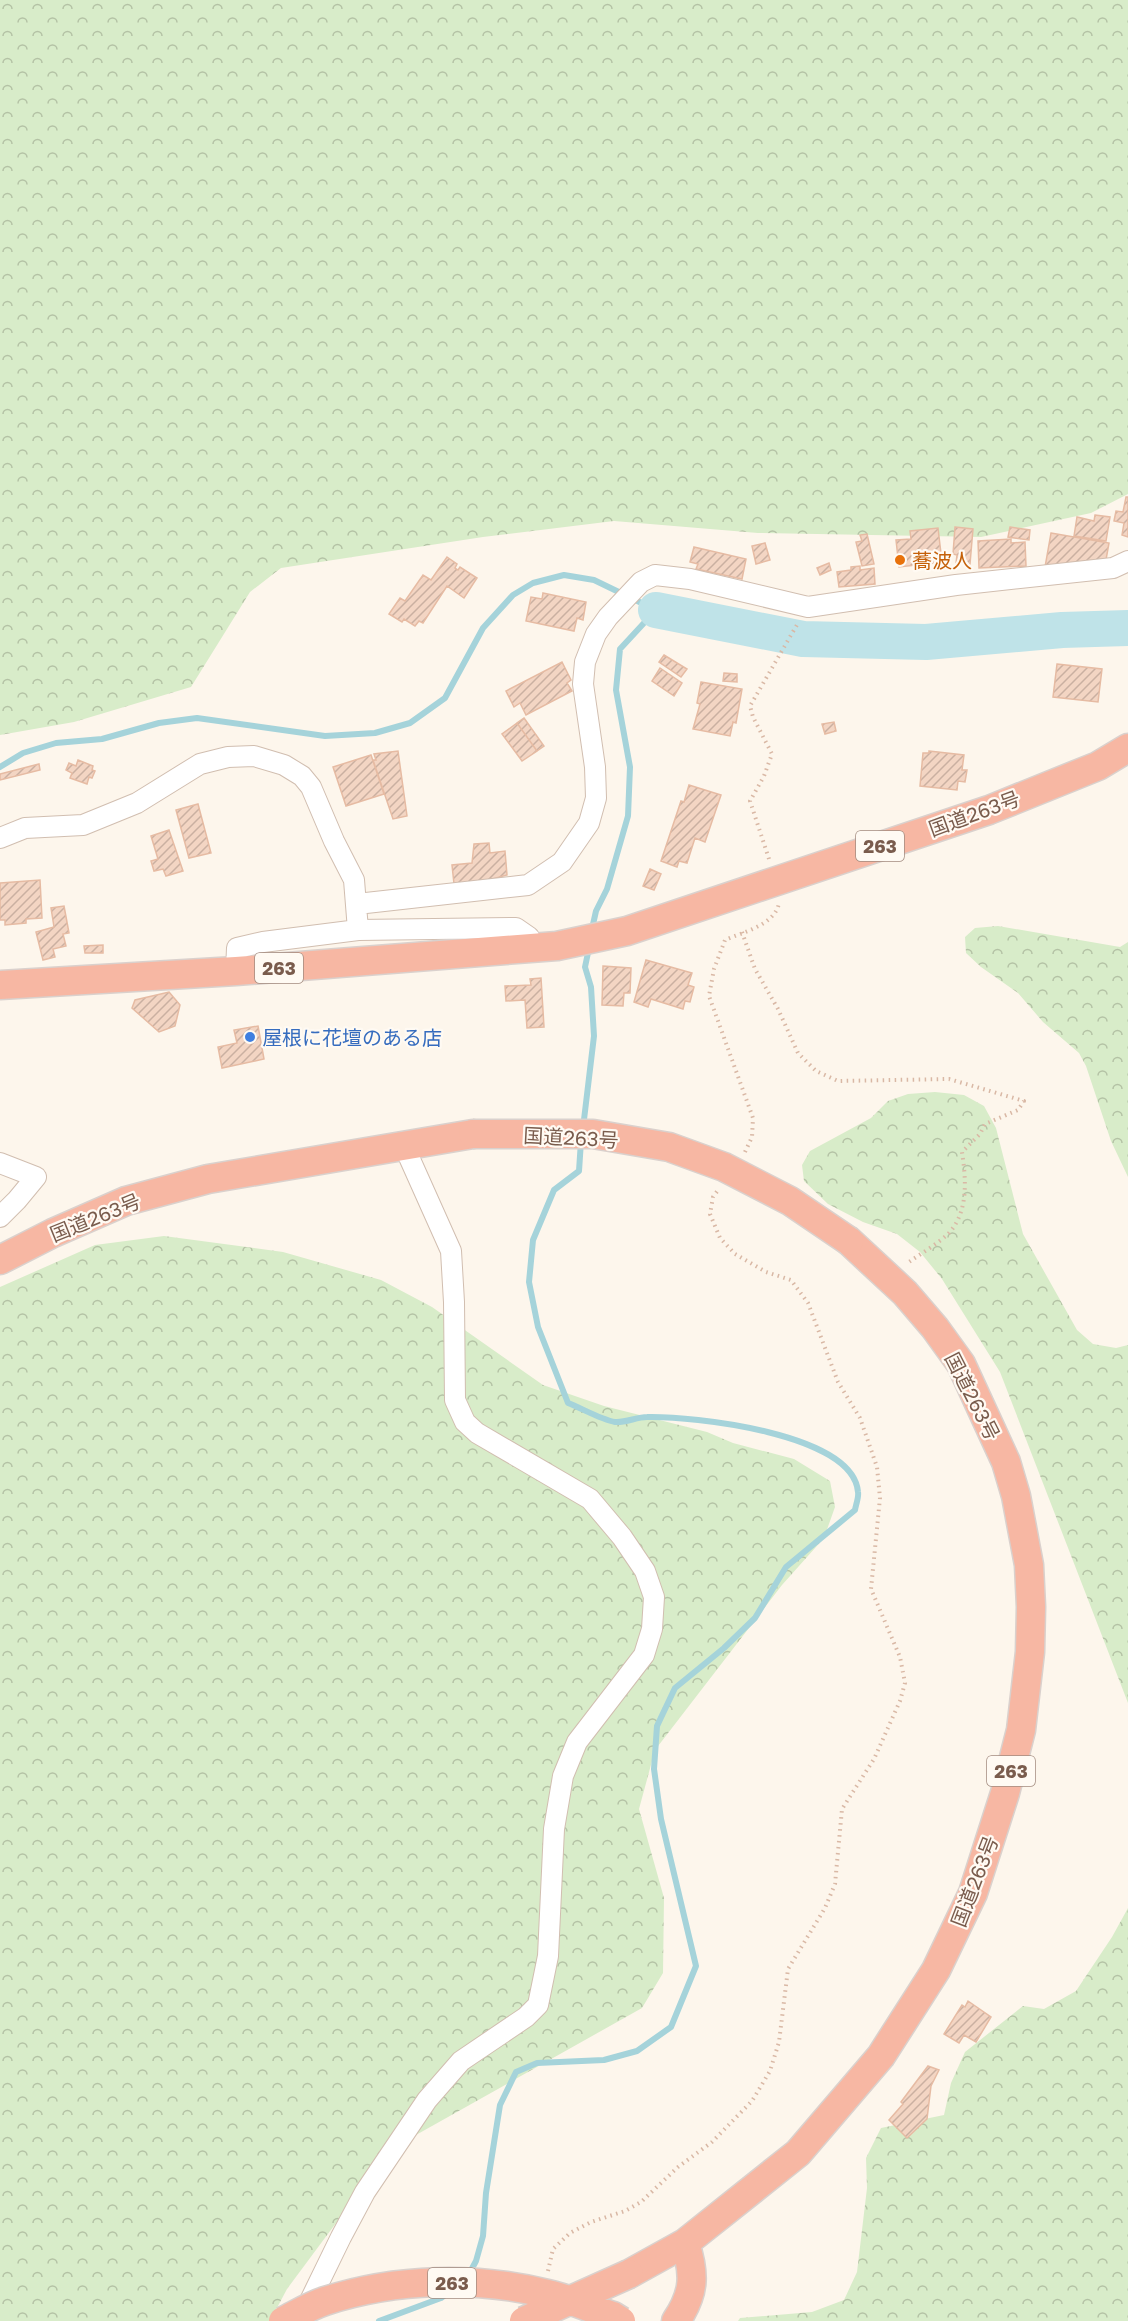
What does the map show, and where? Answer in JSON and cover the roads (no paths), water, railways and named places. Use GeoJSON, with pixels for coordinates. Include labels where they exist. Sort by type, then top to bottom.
{"type":"FeatureCollection","features":[{"type":"Feature","properties":{"kind":"highway","name":"国道263号"},"geometry":{"type":"LineString","coordinates":[[0,985],[236,971],[544,947],[627,931],[989,810],[1098,766],[1128,748]]}},
{"type":"Feature","properties":{"kind":"highway","name":"国道263号"},"geometry":{"type":"LineString","coordinates":[[0,1260],[52,1233],[126,1201],[208,1179],[473,1134],[593,1134],[669,1147],[724,1167],[790,1201],[849,1242],[878,1267],[935,1328],[961,1364],[990,1424],[1013,1485],[1025,1534],[1031,1607],[1030,1652],[1022,1730],[974,1893],[936,1970],[881,2056],[798,2153],[685,2242]]}},
{"type":"Feature","properties":{"kind":"highway","name":"263"},"geometry":{"type":"LineString","coordinates":[[524,2321],[630,2274],[685,2242]]}},
{"type":"Feature","properties":{"kind":"highway"},"geometry":{"type":"LineString","coordinates":[[676,2321],[683,2311],[692,2287],[692,2264],[685,2242]]}},
{"type":"Feature","properties":{"kind":"highway","name":"263"},"geometry":{"type":"LineString","coordinates":[[283,2321],[323,2302],[370,2289],[427,2283],[489,2283],[549,2294],[613,2316],[621,2321]]}},
{"type":"Feature","properties":{"kind":"street"},"geometry":{"type":"LineString","coordinates":[[357,904],[528,885],[562,862],[589,822],[596,798],[595,766],[583,684],[585,662],[596,634],[608,617],[641,582],[656,575],[690,579],[808,607],[956,585],[1113,568],[1128,561]]}},
{"type":"Feature","properties":{"kind":"street"},"geometry":{"type":"LineString","coordinates":[[0,838],[25,828],[83,825],[137,803],[200,764],[228,757],[254,756],[284,765],[302,776],[311,787],[354,880],[358,930]]}},
{"type":"Feature","properties":{"kind":"street"},"geometry":{"type":"LineString","coordinates":[[236,971],[237,948],[263,942],[358,930],[516,928],[544,947]]}},
{"type":"Feature","properties":{"kind":"street"},"geometry":{"type":"LineString","coordinates":[[300,2321],[365,2192],[427,2100],[461,2061],[526,2017],[538,2005],[548,1956],[554,1829],[563,1776],[577,1742],[644,1655],[652,1629],[654,1597],[645,1571],[622,1537],[590,1499],[477,1433],[465,1422],[455,1400],[451,1251],[404,1146]]}},
{"type":"Feature","properties":{"kind":"street"},"geometry":{"type":"LineString","coordinates":[[0,1163],[36,1177],[0,1217]]}},
{"type":"Feature","properties":{"kind":"waterway"},"geometry":{"type":"LineString","coordinates":[[0,767],[23,753],[56,743],[102,739],[159,723],[197,718],[325,736],[375,733],[410,723],[445,698],[483,628],[513,595],[533,583],[564,575],[594,580],[656,610],[620,649],[616,690],[630,767],[628,816],[607,889],[596,911],[592,929]]}},
{"type":"Feature","properties":{"kind":"waterway"},"geometry":{"type":"LineString","coordinates":[[656,610],[803,639],[926,642],[1062,630],[1128,628]]}},
{"type":"Feature","properties":{"kind":"waterway"},"geometry":{"type":"LineString","coordinates":[[583,1128],[594,1036],[591,987],[585,967],[589,948]]}},
{"type":"Feature","properties":{"kind":"waterway"},"geometry":{"type":"LineString","coordinates":[[469,2274],[476,2261],[483,2236],[486,2193],[500,2105],[516,2072],[537,2063],[604,2060],[637,2051],[671,2027],[696,1966],[661,1819],[654,1769],[657,1726],[675,1688],[724,1648],[755,1618],[786,1567],[855,1510],[858,1496],[849,1472],[829,1455],[801,1442],[768,1432],[698,1420],[647,1417],[615,1422],[568,1403],[538,1327],[529,1282],[533,1240],[554,1190],[579,1171],[581,1141]]}},
{"type":"Feature","properties":{"kind":"waterway"},"geometry":{"type":"LineString","coordinates":[[379,2321],[441,2298],[449,2292]]}},
{"type":"Feature","properties":{"kind":"place","name":"蕎波人"},"geometry":{"type":"Point","coordinates":[900,560]}},
{"type":"Feature","properties":{"kind":"place","name":"屋根に花壇のある店"},"geometry":{"type":"Point","coordinates":[250,1037]}}]}
